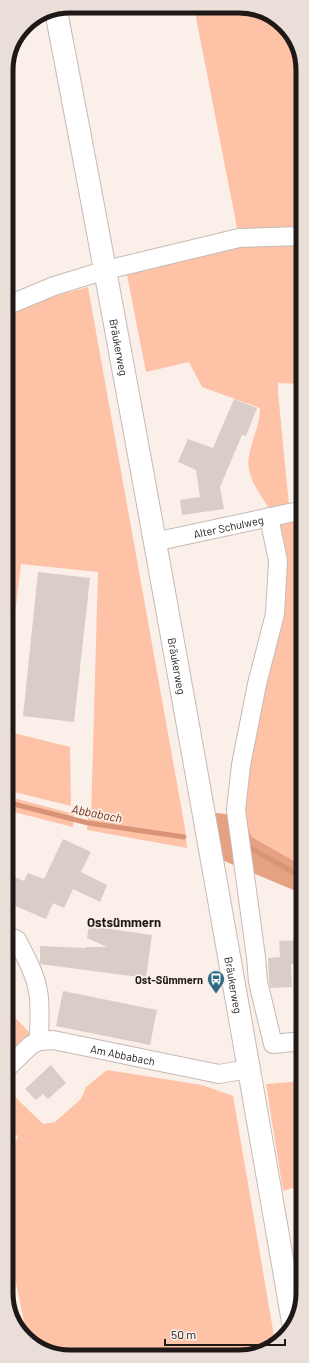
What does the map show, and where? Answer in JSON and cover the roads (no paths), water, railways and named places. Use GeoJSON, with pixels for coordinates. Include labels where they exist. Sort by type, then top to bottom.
{"type":"FeatureCollection","features":[{"type":"Feature","properties":{"kind":"main road","name":"Bräukerweg"},"geometry":{"type":"LineString","coordinates":[[57,15],[106,270],[292,1314]]}},
{"type":"Feature","properties":{"kind":"street"},"geometry":{"type":"LineString","coordinates":[[13,303],[54,286],[106,270],[239,238],[296,236]]}},
{"type":"Feature","properties":{"kind":"street","name":"Alter Schulweg"},"geometry":{"type":"LineString","coordinates":[[154,542],[296,512]]}},
{"type":"Feature","properties":{"kind":"street"},"geometry":{"type":"LineString","coordinates":[[269,517],[278,561],[275,614],[257,684],[241,766],[236,810],[258,982],[273,1044],[296,1042]]}},
{"type":"Feature","properties":{"kind":"street"},"geometry":{"type":"LineString","coordinates":[[13,938],[17,940],[29,964],[38,992],[40,1009],[39,1041],[24,1050],[13,1062]]}},
{"type":"Feature","properties":{"kind":"street"},"geometry":{"type":"LineString","coordinates":[[234,984],[258,982]]}},
{"type":"Feature","properties":{"kind":"street","name":"Am Abbabach"},"geometry":{"type":"LineString","coordinates":[[39,1041],[53,1040],[219,1074],[249,1069]]}},
{"type":"Feature","properties":{"kind":"waterway","name":"Abbabach"},"geometry":{"type":"LineString","coordinates":[[13,804],[88,823],[184,837]]}},
{"type":"Feature","properties":{"kind":"waterway","name":"Abbabach"},"geometry":{"type":"LineString","coordinates":[[246,845],[296,874]]}},
{"type":"Feature","properties":{"kind":"place","name":"Ost-Sümmern"},"geometry":{"type":"Point","coordinates":[216,994]}},
{"type":"Feature","properties":{"kind":"district","name":"Ostsümmern"},"geometry":{"type":"Point","coordinates":[124,922]}}]}
